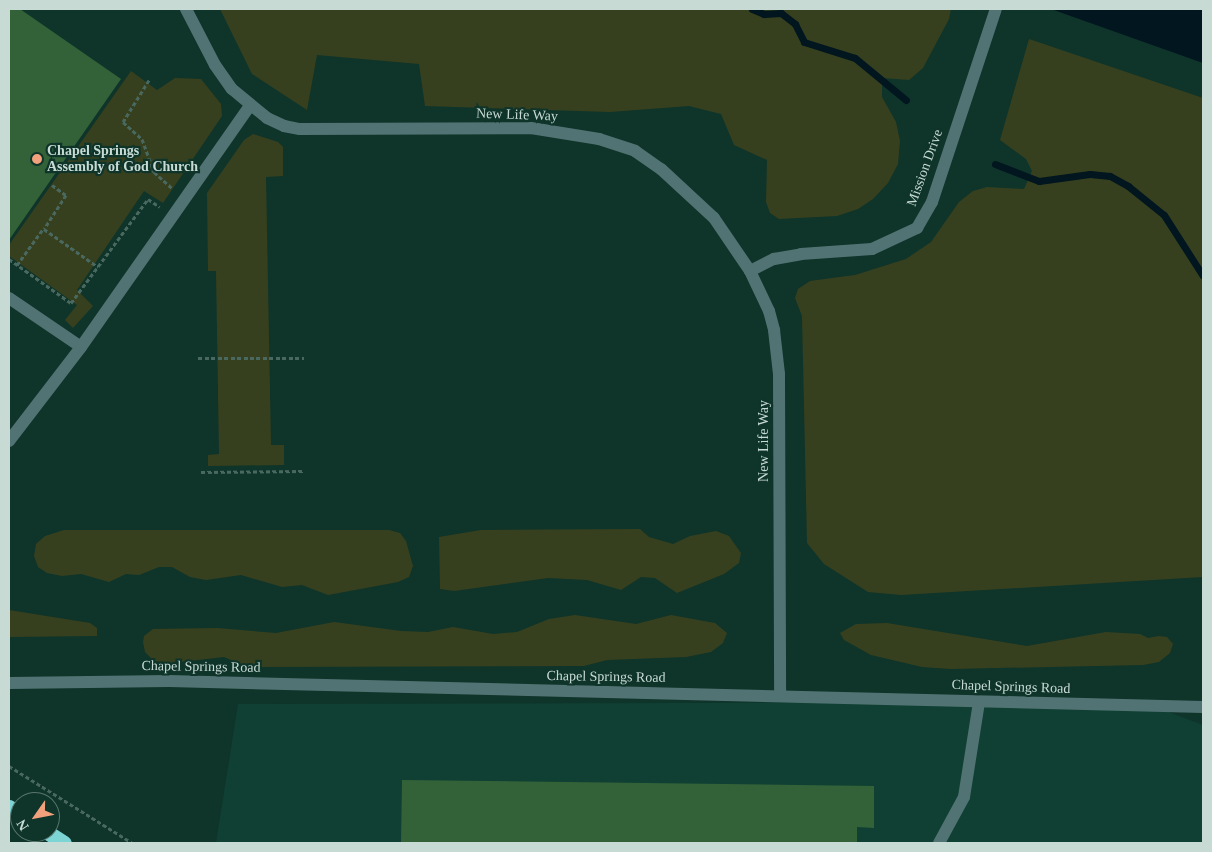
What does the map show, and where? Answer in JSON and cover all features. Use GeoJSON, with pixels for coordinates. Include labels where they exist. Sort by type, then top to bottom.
{"type":"FeatureCollection","features":[{"type":"Feature","properties":{"kind":"street","name":"New Life Way"},"geometry":{"type":"LineString","coordinates":[[186,9],[215,65],[232,89],[250,106],[284,126],[300,129],[531,128],[599,139],[635,152],[692,195],[714,218],[750,271],[769,311],[779,374],[780,696]]}},
{"type":"Feature","properties":{"kind":"street","name":"Mission Drive"},"geometry":{"type":"LineString","coordinates":[[750,271],[774,259],[801,254],[872,249],[917,228],[932,202],[996,9]]}},
{"type":"Feature","properties":{"kind":"street"},"geometry":{"type":"LineString","coordinates":[[9,442],[81,347],[250,106]]}},
{"type":"Feature","properties":{"kind":"street"},"geometry":{"type":"LineString","coordinates":[[9,298],[81,347]]}},
{"type":"Feature","properties":{"kind":"street","name":"Chapel Springs Road"},"geometry":{"type":"LineString","coordinates":[[9,683],[169,681],[1203,707]]}},
{"type":"Feature","properties":{"kind":"street"},"geometry":{"type":"LineString","coordinates":[[939,843],[964,798],[979,702]]}},
{"type":"Feature","properties":{"kind":"path"},"geometry":{"type":"LineString","coordinates":[[149,80],[123,122],[142,139],[154,172],[186,198]]}},
{"type":"Feature","properties":{"kind":"path"},"geometry":{"type":"LineString","coordinates":[[17,265],[66,195],[52,184]]}},
{"type":"Feature","properties":{"kind":"path"},"geometry":{"type":"LineString","coordinates":[[9,259],[71,304],[148,199],[173,216]]}},
{"type":"Feature","properties":{"kind":"path"},"geometry":{"type":"LineString","coordinates":[[44,229],[98,267]]}},
{"type":"Feature","properties":{"kind":"path"},"geometry":{"type":"LineString","coordinates":[[198,358],[304,358]]}},
{"type":"Feature","properties":{"kind":"path"},"geometry":{"type":"LineString","coordinates":[[201,472],[305,471]]}},
{"type":"Feature","properties":{"kind":"path"},"geometry":{"type":"LineString","coordinates":[[9,766],[132,843]]}},
{"type":"Feature","properties":{"kind":"shaded area"},"geometry":{"type":"Polygon","coordinates":[[[220,9],[951,9],[949,19],[923,68],[909,80],[882,78],[882,97],[896,122],[900,141],[898,164],[888,183],[873,199],[858,209],[837,216],[779,219],[770,213],[766,202],[767,160],[734,145],[721,114],[689,106],[610,112],[425,106],[419,64],[317,55],[307,110],[252,74],[220,9]]]}},
{"type":"Feature","properties":{"kind":"shaded area"},"geometry":{"type":"Polygon","coordinates":[[[1029,39],[1203,98],[1203,577],[901,595],[868,592],[824,564],[807,543],[802,316],[795,298],[798,289],[810,281],[855,275],[906,259],[931,242],[959,202],[973,191],[987,187],[1024,189],[1032,171],[1026,159],[1000,140],[1029,39]]]}},
{"type":"Feature","properties":{"kind":"shaded area"},"geometry":{"type":"Polygon","coordinates":[[[131,71],[157,90],[175,78],[201,79],[221,104],[222,116],[163,203],[144,191],[77,290],[93,306],[73,328],[65,320],[77,305],[9,256],[9,245],[131,71]]]}},
{"type":"Feature","properties":{"kind":"shaded area"},"geometry":{"type":"Polygon","coordinates":[[[253,134],[278,142],[283,147],[283,176],[266,177],[271,445],[284,445],[284,465],[208,466],[208,455],[219,454],[216,271],[208,271],[207,193],[244,140],[253,134]]]}},
{"type":"Feature","properties":{"kind":"shaded area"},"geometry":{"type":"Polygon","coordinates":[[[640,529],[649,537],[673,544],[690,536],[716,531],[729,536],[741,553],[739,563],[724,574],[677,593],[655,578],[641,577],[621,590],[587,580],[548,578],[454,591],[440,589],[439,537],[481,530],[640,529]]]}},
{"type":"Feature","properties":{"kind":"shaded area"},"geometry":{"type":"Polygon","coordinates":[[[64,530],[389,530],[400,533],[406,541],[413,566],[409,577],[398,582],[328,595],[302,585],[282,587],[241,575],[206,580],[190,577],[172,567],[159,567],[139,575],[126,574],[109,582],[81,574],[62,576],[47,573],[38,567],[34,556],[36,544],[45,536],[64,530]]]}},
{"type":"Feature","properties":{"kind":"shaded area"},"geometry":{"type":"Polygon","coordinates":[[[9,610],[90,623],[97,628],[97,636],[9,637],[9,610]]]}},
{"type":"Feature","properties":{"kind":"shaded area"},"geometry":{"type":"Polygon","coordinates":[[[575,615],[636,624],[671,615],[715,623],[727,633],[723,643],[711,652],[686,657],[607,660],[584,666],[248,667],[224,657],[172,663],[154,661],[145,652],[143,642],[144,636],[153,629],[217,628],[276,633],[334,622],[401,631],[428,632],[453,627],[493,634],[517,632],[549,619],[575,615]]]}},
{"type":"Feature","properties":{"kind":"shaded area"},"geometry":{"type":"Polygon","coordinates":[[[887,623],[1027,646],[1106,632],[1140,634],[1148,638],[1167,637],[1173,644],[1170,653],[1159,662],[1143,665],[951,669],[922,667],[871,655],[844,640],[840,633],[856,624],[887,623]]]}},
{"type":"Feature","properties":{"kind":"shaded area"},"geometry":{"type":"Polygon","coordinates":[[[1142,702],[1203,725],[1203,843],[216,843],[238,704],[1142,702]]]}},
{"type":"Feature","properties":{"kind":"water"},"geometry":{"type":"Polygon","coordinates":[[[1051,9],[1203,9],[1203,63],[1051,9]]]}},
{"type":"Feature","properties":{"kind":"building","name":"Chapel Springs Assembly of God Church"},"geometry":{"type":"Polygon","coordinates":[[[9,9],[20,9],[121,79],[9,240],[9,9]]]}},
{"type":"Feature","properties":{"kind":"building"},"geometry":{"type":"Polygon","coordinates":[[[402,780],[874,786],[874,828],[857,827],[857,843],[401,843],[402,780]]]}},
{"type":"Feature","properties":{"kind":"waterway"},"geometry":{"type":"LineString","coordinates":[[752,9],[764,14],[781,13],[795,24],[804,42],[855,58],[906,100]]}},
{"type":"Feature","properties":{"kind":"waterway"},"geometry":{"type":"LineString","coordinates":[[995,164],[1039,181],[1090,174],[1110,176],[1128,186],[1164,215],[1203,276]]}},
{"type":"Feature","properties":{"kind":"place","name":"Chapel Springs Assembly of God Church"},"geometry":{"type":"Point","coordinates":[37,159]}}]}
